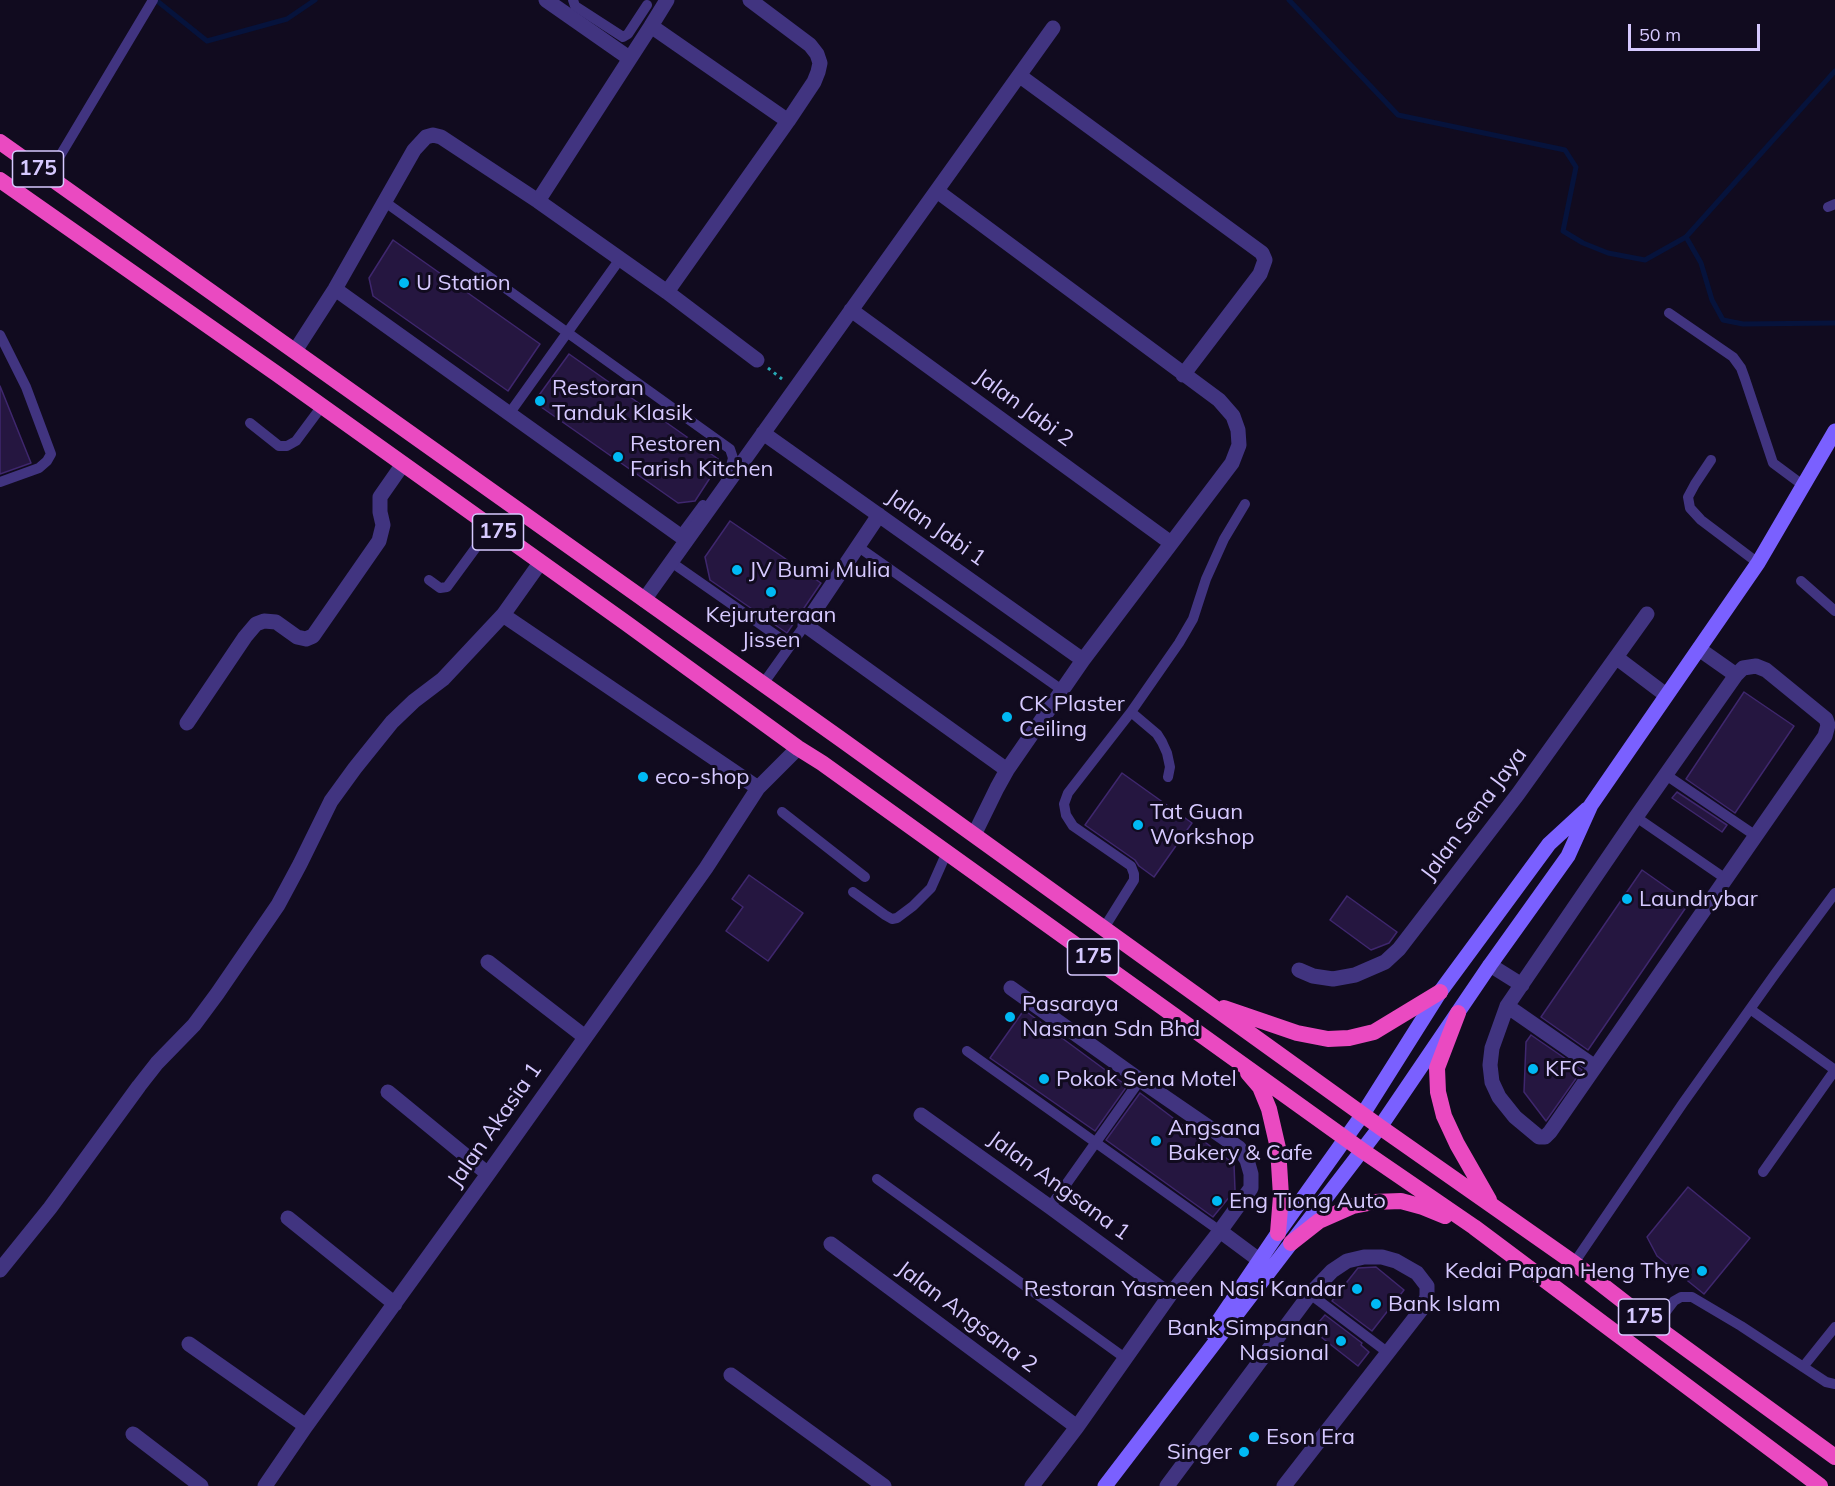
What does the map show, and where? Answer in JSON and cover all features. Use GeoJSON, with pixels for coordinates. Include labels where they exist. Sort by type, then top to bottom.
{"type":"FeatureCollection","features":[{"type":"Feature","properties":{"kind":"highway","name":"175"},"geometry":{"type":"LineString","coordinates":[[0,142],[1574,1263],[1655,1326],[1835,1458]]}},
{"type":"Feature","properties":{"kind":"highway","name":"175"},"geometry":{"type":"LineString","coordinates":[[0,181],[322,406],[1363,1151],[1474,1227],[1820,1486]]}},
{"type":"Feature","properties":{"kind":"highway"},"geometry":{"type":"LineString","coordinates":[[1209,1003],[1297,1033],[1328,1039],[1349,1038],[1374,1032],[1440,992]]}},
{"type":"Feature","properties":{"kind":"highway"},"geometry":{"type":"LineString","coordinates":[[1458,1013],[1437,1068],[1438,1092],[1452,1135],[1490,1203]]}},
{"type":"Feature","properties":{"kind":"highway"},"geometry":{"type":"LineString","coordinates":[[1239,1061],[1260,1087],[1269,1109],[1278,1148],[1284,1238],[1353,1206],[1374,1202],[1401,1202],[1423,1207],[1474,1227]]}},
{"type":"Feature","properties":{"kind":"main road"},"geometry":{"type":"LineString","coordinates":[[1129,1453],[1259,1260],[1284,1238],[1363,1151],[1490,965],[1568,856],[1591,805],[1758,563],[1835,431]]}},
{"type":"Feature","properties":{"kind":"main road"},"geometry":{"type":"LineString","coordinates":[[1105,1486],[1284,1238],[1345,1137],[1363,1114],[1440,992],[1549,844],[1591,805]]}},
{"type":"Feature","properties":{"kind":"street"},"geometry":{"type":"LineString","coordinates":[[546,0],[629,58]]}},
{"type":"Feature","properties":{"kind":"street"},"geometry":{"type":"LineString","coordinates":[[667,292],[788,121],[814,82],[818,72],[820,63],[810,45],[750,0]]}},
{"type":"Feature","properties":{"kind":"street"},"geometry":{"type":"LineString","coordinates":[[538,201],[629,58],[653,9],[788,121]]}},
{"type":"Feature","properties":{"kind":"street"},"geometry":{"type":"LineString","coordinates":[[644,600],[671,562],[683,538],[763,433],[1053,28]]}},
{"type":"Feature","properties":{"kind":"street"},"geometry":{"type":"LineString","coordinates":[[1020,76],[1262,253],[1265,260],[1260,274],[1183,375]]}},
{"type":"Feature","properties":{"kind":"street"},"geometry":{"type":"LineString","coordinates":[[295,351],[335,289],[414,150],[426,137],[433,135],[441,137],[538,201],[667,292],[757,360]]}},
{"type":"Feature","properties":{"kind":"street"},"geometry":{"type":"LineString","coordinates":[[936,191],[1219,400],[1233,416],[1238,430],[1239,445],[1232,463],[1083,660],[1007,770],[974,835]]}},
{"type":"Feature","properties":{"kind":"street"},"geometry":{"type":"LineString","coordinates":[[335,289],[683,538]]}},
{"type":"Feature","properties":{"kind":"street","name":"Jalan Jabi 2"},"geometry":{"type":"LineString","coordinates":[[851,309],[1171,543]]}},
{"type":"Feature","properties":{"kind":"street","name":"Jalan Jabi 1"},"geometry":{"type":"LineString","coordinates":[[763,433],[1083,660]]}},
{"type":"Feature","properties":{"kind":"street"},"geometry":{"type":"LineString","coordinates":[[188,723],[256,624],[264,621],[276,622],[297,637],[306,639],[313,636],[379,541],[383,525],[380,497],[403,464]]}},
{"type":"Feature","properties":{"kind":"street"},"geometry":{"type":"LineString","coordinates":[[879,515],[805,625],[1007,770]]}},
{"type":"Feature","properties":{"kind":"street"},"geometry":{"type":"LineString","coordinates":[[0,1270],[51,1208],[139,1086],[194,1025],[217,994],[278,905],[331,801],[355,768],[392,722],[414,701],[443,679],[503,615],[540,563]]}},
{"type":"Feature","properties":{"kind":"street","name":"Jalan Sena Jaya"},"geometry":{"type":"LineString","coordinates":[[1299,970],[1313,976],[1333,979],[1355,975],[1385,962],[1399,949],[1518,795],[1647,614]]}},
{"type":"Feature","properties":{"kind":"street"},"geometry":{"type":"LineString","coordinates":[[503,615],[758,788]]}},
{"type":"Feature","properties":{"kind":"street"},"geometry":{"type":"LineString","coordinates":[[1699,649],[1736,675]]}},
{"type":"Feature","properties":{"kind":"street"},"geometry":{"type":"LineString","coordinates":[[1617,658],[1666,695]]}},
{"type":"Feature","properties":{"kind":"street"},"geometry":{"type":"LineString","coordinates":[[1756,666],[1766,670],[1826,719],[1828,725],[1826,736],[1548,1135],[1542,1137],[1535,1135],[1515,1117],[1499,1097],[1492,1083],[1490,1065],[1492,1048],[1507,1006],[1736,675],[1743,668],[1756,666]]}},
{"type":"Feature","properties":{"kind":"street","name":"Jalan Akasia 1"},"geometry":{"type":"LineString","coordinates":[[265,1486],[706,868],[758,788],[798,748]]}},
{"type":"Feature","properties":{"kind":"street"},"geometry":{"type":"LineString","coordinates":[[488,962],[585,1037]]}},
{"type":"Feature","properties":{"kind":"street"},"geometry":{"type":"LineString","coordinates":[[1490,965],[1522,985]]}},
{"type":"Feature","properties":{"kind":"street"},"geometry":{"type":"LineString","coordinates":[[1011,988],[1239,1148],[1247,1160],[1251,1173],[1251,1188],[1220,1232],[1170,1295],[1077,1427],[1032,1486]]}},
{"type":"Feature","properties":{"kind":"street"},"geometry":{"type":"LineString","coordinates":[[1507,1006],[1595,1067]]}},
{"type":"Feature","properties":{"kind":"street"},"geometry":{"type":"LineString","coordinates":[[388,1092],[488,1174]]}},
{"type":"Feature","properties":{"kind":"street","name":"Jalan Angsana 1"},"geometry":{"type":"LineString","coordinates":[[921,1115],[1170,1295]]}},
{"type":"Feature","properties":{"kind":"street"},"geometry":{"type":"LineString","coordinates":[[288,1218],[395,1304]]}},
{"type":"Feature","properties":{"kind":"street"},"geometry":{"type":"LineString","coordinates":[[1220,1232],[1259,1260]]}},
{"type":"Feature","properties":{"kind":"street","name":"Jalan Angsana 2"},"geometry":{"type":"LineString","coordinates":[[831,1244],[1077,1427]]}},
{"type":"Feature","properties":{"kind":"street"},"geometry":{"type":"LineString","coordinates":[[1167,1486],[1310,1294],[1332,1270],[1347,1261],[1364,1257],[1382,1257],[1396,1261],[1417,1273],[1427,1286],[1427,1297],[1421,1310],[1284,1486]]}},
{"type":"Feature","properties":{"kind":"street"},"geometry":{"type":"LineString","coordinates":[[189,1344],[306,1426]]}},
{"type":"Feature","properties":{"kind":"street"},"geometry":{"type":"LineString","coordinates":[[731,1375],[884,1486]]}},
{"type":"Feature","properties":{"kind":"street"},"geometry":{"type":"LineString","coordinates":[[133,1434],[201,1486]]}},
{"type":"Feature","properties":{"kind":"lane"},"geometry":{"type":"LineString","coordinates":[[48,176],[153,0]]}},
{"type":"Feature","properties":{"kind":"lane"},"geometry":{"type":"LineString","coordinates":[[573,0],[575,6],[623,37],[653,9]]}},
{"type":"Feature","properties":{"kind":"lane"},"geometry":{"type":"LineString","coordinates":[[385,202],[730,449],[733,458],[731,466],[683,538]]}},
{"type":"Feature","properties":{"kind":"lane"},"geometry":{"type":"LineString","coordinates":[[509,414],[620,259]]}},
{"type":"Feature","properties":{"kind":"lane"},"geometry":{"type":"LineString","coordinates":[[1669,314],[1733,357],[1741,368],[1773,463],[1804,486]]}},
{"type":"Feature","properties":{"kind":"lane"},"geometry":{"type":"LineString","coordinates":[[0,335],[26,387],[51,454],[39,468],[0,482]]}},
{"type":"Feature","properties":{"kind":"lane"},"geometry":{"type":"LineString","coordinates":[[250,423],[279,446],[287,446],[296,441],[322,406]]}},
{"type":"Feature","properties":{"kind":"lane"},"geometry":{"type":"LineString","coordinates":[[1712,460],[1688,497],[1690,507],[1701,520],[1758,563]]}},
{"type":"Feature","properties":{"kind":"lane"},"geometry":{"type":"LineString","coordinates":[[1104,928],[1134,880],[1134,874],[1131,866],[1073,826],[1066,815],[1064,804],[1068,793],[1131,712],[1179,643],[1193,619],[1206,579],[1224,539],[1245,504]]}},
{"type":"Feature","properties":{"kind":"lane"},"geometry":{"type":"LineString","coordinates":[[429,580],[440,588],[447,587],[491,526]]}},
{"type":"Feature","properties":{"kind":"lane"},"geometry":{"type":"LineString","coordinates":[[857,546],[1062,690]]}},
{"type":"Feature","properties":{"kind":"lane"},"geometry":{"type":"LineString","coordinates":[[671,562],[790,645]]}},
{"type":"Feature","properties":{"kind":"lane"},"geometry":{"type":"LineString","coordinates":[[1801,581],[1835,611]]}},
{"type":"Feature","properties":{"kind":"lane"},"geometry":{"type":"LineString","coordinates":[[763,684],[805,625]]}},
{"type":"Feature","properties":{"kind":"lane"},"geometry":{"type":"LineString","coordinates":[[1131,712],[1157,734],[1162,742],[1170,767],[1168,777]]}},
{"type":"Feature","properties":{"kind":"lane"},"geometry":{"type":"LineString","coordinates":[[1666,775],[1756,836]]}},
{"type":"Feature","properties":{"kind":"lane"},"geometry":{"type":"LineString","coordinates":[[782,813],[865,877]]}},
{"type":"Feature","properties":{"kind":"lane"},"geometry":{"type":"LineString","coordinates":[[1636,817],[1726,879]]}},
{"type":"Feature","properties":{"kind":"lane"},"geometry":{"type":"LineString","coordinates":[[853,892],[885,915],[892,919],[897,918],[931,888],[947,852]]}},
{"type":"Feature","properties":{"kind":"lane"},"geometry":{"type":"LineString","coordinates":[[1574,1263],[1622,1190],[1835,893]]}},
{"type":"Feature","properties":{"kind":"lane"},"geometry":{"type":"LineString","coordinates":[[1750,1009],[1835,1070],[1763,1172]]}},
{"type":"Feature","properties":{"kind":"lane"},"geometry":{"type":"LineString","coordinates":[[967,1051],[1220,1232]]}},
{"type":"Feature","properties":{"kind":"lane"},"geometry":{"type":"LineString","coordinates":[[1050,1207],[1140,1080]]}},
{"type":"Feature","properties":{"kind":"lane"},"geometry":{"type":"LineString","coordinates":[[877,1179],[1125,1358]]}},
{"type":"Feature","properties":{"kind":"lane"},"geometry":{"type":"LineString","coordinates":[[1310,1294],[1387,1352]]}},
{"type":"Feature","properties":{"kind":"lane"},"geometry":{"type":"LineString","coordinates":[[1655,1326],[1674,1301],[1681,1297],[1692,1297],[1826,1382],[1835,1384]]}},
{"type":"Feature","properties":{"kind":"lane"},"geometry":{"type":"LineString","coordinates":[[1803,1367],[1835,1327]]}},
{"type":"Feature","properties":{"kind":"path"},"geometry":{"type":"LineString","coordinates":[[757,360],[795,388]]}},
{"type":"Feature","properties":{"kind":"building"},"geometry":{"type":"Polygon","coordinates":[[[393,240],[540,344],[508,391],[373,296],[369,278],[393,240]]]}},
{"type":"Feature","properties":{"kind":"building"},"geometry":{"type":"Polygon","coordinates":[[[569,354],[721,461],[695,501],[678,503],[534,402],[569,354]]]}},
{"type":"Feature","properties":{"kind":"building"},"geometry":{"type":"Polygon","coordinates":[[[0,386],[31,463],[0,474],[0,386]]]}},
{"type":"Feature","properties":{"kind":"building"},"geometry":{"type":"Polygon","coordinates":[[[730,521],[821,583],[787,633],[710,580],[705,557],[730,521]]]}},
{"type":"Feature","properties":{"kind":"building"},"geometry":{"type":"Polygon","coordinates":[[[1744,692],[1794,726],[1735,813],[1686,779],[1744,692]]]}},
{"type":"Feature","properties":{"kind":"building","name":"Tat Guan Workshop"},"geometry":{"type":"Polygon","coordinates":[[[1122,773],[1192,823],[1154,877],[1139,866],[1135,860],[1085,825],[1122,773]]]}},
{"type":"Feature","properties":{"kind":"building"},"geometry":{"type":"Polygon","coordinates":[[[1677,792],[1727,825],[1722,832],[1672,798],[1677,792]]]}},
{"type":"Feature","properties":{"kind":"building"},"geometry":{"type":"Polygon","coordinates":[[[1642,870],[1689,903],[1588,1050],[1541,1017],[1642,870]]]}},
{"type":"Feature","properties":{"kind":"building"},"geometry":{"type":"Polygon","coordinates":[[[749,875],[803,913],[768,961],[726,931],[743,907],[732,899],[749,875]]]}},
{"type":"Feature","properties":{"kind":"building"},"geometry":{"type":"Polygon","coordinates":[[[1347,896],[1397,932],[1389,943],[1371,950],[1330,920],[1347,896]]]}},
{"type":"Feature","properties":{"kind":"building"},"geometry":{"type":"Polygon","coordinates":[[[1024,1010],[1127,1086],[1095,1131],[990,1058],[1024,1010]]]}},
{"type":"Feature","properties":{"kind":"building"},"geometry":{"type":"Polygon","coordinates":[[[1531,1035],[1582,1070],[1546,1121],[1524,1092],[1526,1042],[1531,1035]]]}},
{"type":"Feature","properties":{"kind":"building"},"geometry":{"type":"Polygon","coordinates":[[[1140,1093],[1234,1164],[1235,1190],[1213,1217],[1106,1140],[1140,1093]]]}},
{"type":"Feature","properties":{"kind":"building"},"geometry":{"type":"Polygon","coordinates":[[[1688,1187],[1750,1238],[1704,1294],[1657,1256],[1647,1237],[1688,1187]]]}},
{"type":"Feature","properties":{"kind":"building"},"geometry":{"type":"Polygon","coordinates":[[[1376,1267],[1404,1290],[1372,1331],[1332,1301],[1358,1268],[1376,1267]]]}},
{"type":"Feature","properties":{"kind":"building","name":"Bank Simpanan Nasional"},"geometry":{"type":"Polygon","coordinates":[[[1325,1315],[1362,1343],[1361,1345],[1369,1352],[1358,1366],[1312,1330],[1325,1315]]]}},
{"type":"Feature","properties":{"kind":"waterway"},"geometry":{"type":"LineString","coordinates":[[156,0],[207,41],[287,19],[315,0]]}},
{"type":"Feature","properties":{"kind":"waterway"},"geometry":{"type":"LineString","coordinates":[[1289,0],[1398,115],[1565,150],[1576,167],[1563,231],[1583,243],[1608,253],[1645,260],[1686,237],[1701,263],[1712,300],[1723,320],[1743,324],[1835,323]]}},
{"type":"Feature","properties":{"kind":"waterway"},"geometry":{"type":"LineString","coordinates":[[1686,237],[1835,71]]}},
{"type":"Feature","properties":{"kind":"place","name":"U Station"},"geometry":{"type":"Point","coordinates":[404,283]}},
{"type":"Feature","properties":{"kind":"place","name":"Restoran Tanduk Klasik"},"geometry":{"type":"Point","coordinates":[540,401]}},
{"type":"Feature","properties":{"kind":"place","name":"Restoren Farish Kitchen"},"geometry":{"type":"Point","coordinates":[618,457]}},
{"type":"Feature","properties":{"kind":"place","name":"JV Bumi Mulia"},"geometry":{"type":"Point","coordinates":[737,570]}},
{"type":"Feature","properties":{"kind":"place","name":"Kejuruteraan Jissen"},"geometry":{"type":"Point","coordinates":[771,592]}},
{"type":"Feature","properties":{"kind":"place","name":"CK Plaster Ceiling"},"geometry":{"type":"Point","coordinates":[1007,717]}},
{"type":"Feature","properties":{"kind":"place","name":"eco-shop"},"geometry":{"type":"Point","coordinates":[643,777]}},
{"type":"Feature","properties":{"kind":"place","name":"Tat Guan Workshop"},"geometry":{"type":"Point","coordinates":[1138,825]}},
{"type":"Feature","properties":{"kind":"place","name":"Laundrybar"},"geometry":{"type":"Point","coordinates":[1627,899]}},
{"type":"Feature","properties":{"kind":"place","name":"Pasaraya Nasman Sdn Bhd"},"geometry":{"type":"Point","coordinates":[1010,1017]}},
{"type":"Feature","properties":{"kind":"place","name":"KFC"},"geometry":{"type":"Point","coordinates":[1533,1069]}},
{"type":"Feature","properties":{"kind":"place","name":"Pokok Sena Motel"},"geometry":{"type":"Point","coordinates":[1044,1079]}},
{"type":"Feature","properties":{"kind":"place","name":"Angsana Bakery & Cafe"},"geometry":{"type":"Point","coordinates":[1156,1141]}},
{"type":"Feature","properties":{"kind":"place","name":"Eng Tiong Auto"},"geometry":{"type":"Point","coordinates":[1217,1201]}},
{"type":"Feature","properties":{"kind":"place","name":"Kedai Papan Heng Thye"},"geometry":{"type":"Point","coordinates":[1702,1271]}},
{"type":"Feature","properties":{"kind":"place","name":"Restoran Yasmeen Nasi Kandar"},"geometry":{"type":"Point","coordinates":[1357,1289]}},
{"type":"Feature","properties":{"kind":"place","name":"Bank Islam"},"geometry":{"type":"Point","coordinates":[1376,1304]}},
{"type":"Feature","properties":{"kind":"place","name":"Bank Simpanan Nasional"},"geometry":{"type":"Point","coordinates":[1341,1341]}},
{"type":"Feature","properties":{"kind":"place","name":"Eson Era"},"geometry":{"type":"Point","coordinates":[1254,1437]}},
{"type":"Feature","properties":{"kind":"place","name":"Singer"},"geometry":{"type":"Point","coordinates":[1244,1452]}}]}
